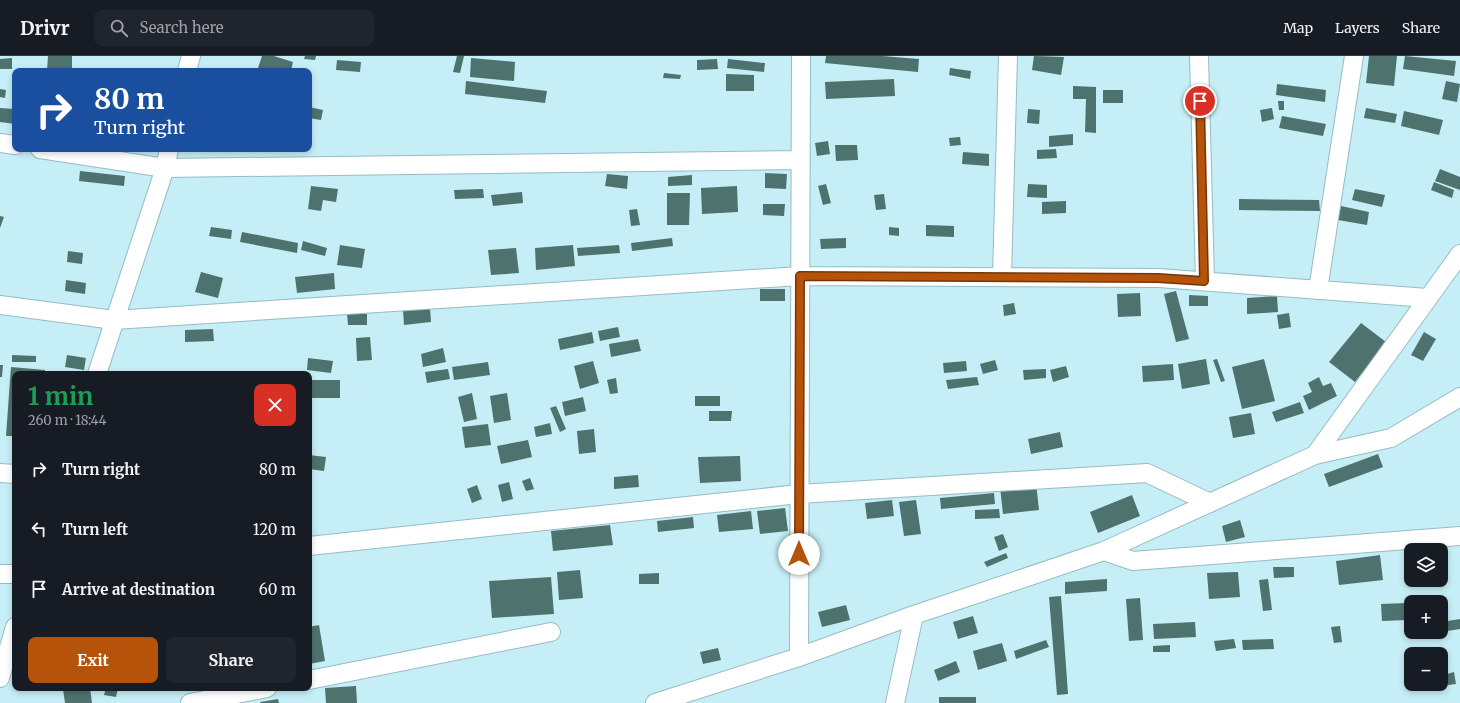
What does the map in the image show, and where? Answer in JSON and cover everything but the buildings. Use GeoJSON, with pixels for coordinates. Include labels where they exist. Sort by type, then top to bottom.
{"type":"FeatureCollection","features":[{"type":"Feature","properties":{"kind":"street"},"geometry":{"type":"LineString","coordinates":[[188,68],[191,56]]}},
{"type":"Feature","properties":{"kind":"street"},"geometry":{"type":"LineString","coordinates":[[799,657],[800,56]]}},
{"type":"Feature","properties":{"kind":"street"},"geometry":{"type":"LineString","coordinates":[[1002,277],[1008,56]]}},
{"type":"Feature","properties":{"kind":"street"},"geometry":{"type":"LineString","coordinates":[[1199,56],[1204,281]]}},
{"type":"Feature","properties":{"kind":"street"},"geometry":{"type":"LineString","coordinates":[[1318,290],[1354,56]]}},
{"type":"Feature","properties":{"kind":"street"},"geometry":{"type":"LineString","coordinates":[[0,143],[12,145]]}},
{"type":"Feature","properties":{"kind":"street"},"geometry":{"type":"LineString","coordinates":[[60,152],[165,168],[800,160]]}},
{"type":"Feature","properties":{"kind":"street"},"geometry":{"type":"LineString","coordinates":[[98,371],[165,168],[168,152]]}},
{"type":"Feature","properties":{"kind":"street"},"geometry":{"type":"LineString","coordinates":[[1315,455],[1460,254]]}},
{"type":"Feature","properties":{"kind":"street"},"geometry":{"type":"LineString","coordinates":[[0,306],[114,320],[800,276],[1158,278],[1428,298]]}},
{"type":"Feature","properties":{"kind":"street"},"geometry":{"type":"LineString","coordinates":[[655,703],[799,657],[914,615],[1104,551],[1315,455],[1391,438],[1460,398]]}},
{"type":"Feature","properties":{"kind":"street"},"geometry":{"type":"LineString","coordinates":[[0,473],[12,474]]}},
{"type":"Feature","properties":{"kind":"street"},"geometry":{"type":"LineString","coordinates":[[312,546],[799,494],[1147,473],[1210,503]]}},
{"type":"Feature","properties":{"kind":"street"},"geometry":{"type":"LineString","coordinates":[[1104,551],[1133,561],[1460,536]]}},
{"type":"Feature","properties":{"kind":"street"},"geometry":{"type":"LineString","coordinates":[[0,574],[12,574]]}},
{"type":"Feature","properties":{"kind":"street"},"geometry":{"type":"LineString","coordinates":[[895,703],[914,615]]}},
{"type":"Feature","properties":{"kind":"street"},"geometry":{"type":"LineString","coordinates":[[312,679],[551,632]]}},
{"type":"Feature","properties":{"kind":"street"},"geometry":{"type":"LineString","coordinates":[[0,678],[12,637]]}},
{"type":"Feature","properties":{"kind":"street"},"geometry":{"type":"LineString","coordinates":[[190,703],[252,691]]}},
{"type":"Feature","properties":{"kind":"route"},"geometry":{"type":"LineString","coordinates":[[799,554],[800,276],[1158,278],[1204,281],[1200,101]]}}]}
